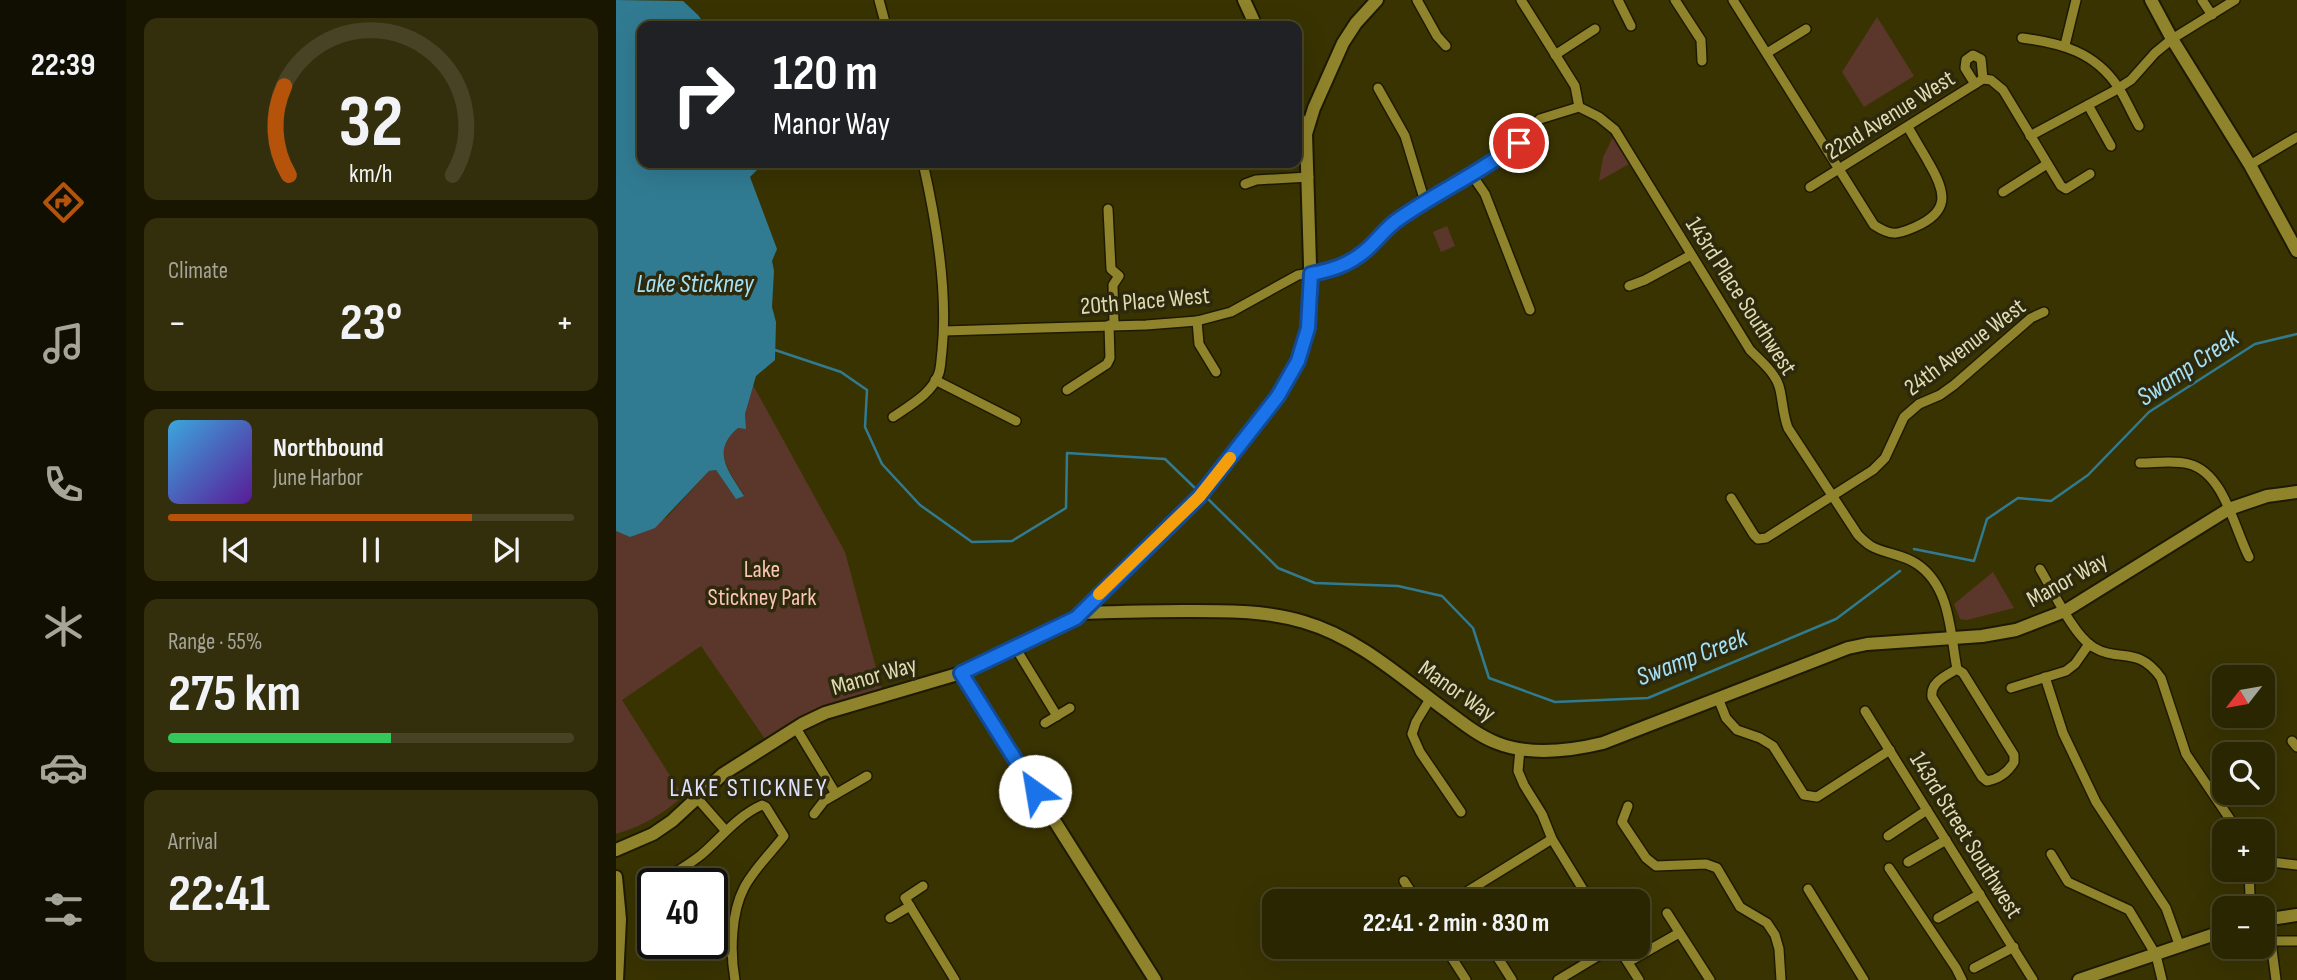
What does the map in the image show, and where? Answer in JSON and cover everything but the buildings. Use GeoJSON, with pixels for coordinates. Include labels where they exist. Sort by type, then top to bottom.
{"type":"FeatureCollection","features":[{"type":"Feature","properties":{"kind":"street"},"geometry":{"type":"LineString","coordinates":[[879,0],[885,21]]}},
{"type":"Feature","properties":{"kind":"street"},"geometry":{"type":"LineString","coordinates":[[1244,0],[1254,21]]}},
{"type":"Feature","properties":{"kind":"street"},"geometry":{"type":"LineString","coordinates":[[1306,134],[1314,108],[1343,43],[1356,23],[1377,0]]}},
{"type":"Feature","properties":{"kind":"street"},"geometry":{"type":"LineString","coordinates":[[1417,0],[1437,36],[1446,46]]}},
{"type":"Feature","properties":{"kind":"street"},"geometry":{"type":"LineString","coordinates":[[1521,0],[1575,86],[1579,107]]}},
{"type":"Feature","properties":{"kind":"street"},"geometry":{"type":"LineString","coordinates":[[1618,0],[1632,26]]}},
{"type":"Feature","properties":{"kind":"street"},"geometry":{"type":"LineString","coordinates":[[1675,0],[1701,40],[1702,61]]}},
{"type":"Feature","properties":{"kind":"street"},"geometry":{"type":"LineString","coordinates":[[1733,0],[1874,225],[1887,233],[1901,233],[1919,225],[1939,211],[1944,197],[1941,183],[1908,127]]}},
{"type":"Feature","properties":{"kind":"street"},"geometry":{"type":"LineString","coordinates":[[2064,45],[2076,0]]}},
{"type":"Feature","properties":{"kind":"street"},"geometry":{"type":"LineString","coordinates":[[2151,0],[2250,165],[2297,251]]}},
{"type":"Feature","properties":{"kind":"street"},"geometry":{"type":"LineString","coordinates":[[2203,0],[2212,15]]}},
{"type":"Feature","properties":{"kind":"street"},"geometry":{"type":"LineString","coordinates":[[2090,174],[2066,188],[2062,186],[2030,136],[2119,88],[2131,80],[2155,53],[2172,39],[2235,0]]}},
{"type":"Feature","properties":{"kind":"street"},"geometry":{"type":"LineString","coordinates":[[1555,55],[1595,29]]}},
{"type":"Feature","properties":{"kind":"street"},"geometry":{"type":"LineString","coordinates":[[1767,53],[1806,29]]}},
{"type":"Feature","properties":{"kind":"street"},"geometry":{"type":"LineString","coordinates":[[2022,38],[2064,45],[2094,61],[2119,88],[2139,126]]}},
{"type":"Feature","properties":{"kind":"street","name":"22nd Avenue West"},"geometry":{"type":"LineString","coordinates":[[1810,187],[1983,81],[2003,89],[2030,136]]}},
{"type":"Feature","properties":{"kind":"street"},"geometry":{"type":"LineString","coordinates":[[1378,88],[1405,136],[1425,202]]}},
{"type":"Feature","properties":{"kind":"street"},"geometry":{"type":"LineString","coordinates":[[2088,105],[2111,146]]}},
{"type":"Feature","properties":{"kind":"street","name":"20th Place West"},"geometry":{"type":"LineString","coordinates":[[944,331],[1198,321],[1231,312],[1298,275],[1332,270],[1352,261],[1395,222],[1519,143],[1540,119],[1579,107]]}},
{"type":"Feature","properties":{"kind":"street","name":"143rd Place Southwest"},"geometry":{"type":"LineString","coordinates":[[1579,107],[1615,130],[1750,350],[1780,387],[1783,414],[1788,428],[1858,536],[1871,547],[1894,553],[1917,564],[1930,577],[1944,599],[1950,618],[1957,669],[1963,673],[2014,755],[2014,762],[2009,770],[1998,777],[1987,780],[1982,777],[1932,696],[1934,685],[1957,669]]}},
{"type":"Feature","properties":{"kind":"street"},"geometry":{"type":"LineString","coordinates":[[1081,613],[1214,480],[1278,396],[1298,361],[1308,328],[1311,274],[1309,177],[1306,134],[1302,125]]}},
{"type":"Feature","properties":{"kind":"street"},"geometry":{"type":"LineString","coordinates":[[2250,165],[2297,136]]}},
{"type":"Feature","properties":{"kind":"street"},"geometry":{"type":"LineString","coordinates":[[2003,192],[2047,164]]}},
{"type":"Feature","properties":{"kind":"street"},"geometry":{"type":"LineString","coordinates":[[893,417],[928,392],[939,373],[944,331],[936,240],[924,168]]}},
{"type":"Feature","properties":{"kind":"street"},"geometry":{"type":"LineString","coordinates":[[1472,175],[1485,194],[1530,310]]}},
{"type":"Feature","properties":{"kind":"street"},"geometry":{"type":"LineString","coordinates":[[1245,184],[1256,180],[1309,177]]}},
{"type":"Feature","properties":{"kind":"street"},"geometry":{"type":"LineString","coordinates":[[1067,390],[1107,364],[1110,358],[1113,285],[1119,275],[1111,269],[1108,209]]}},
{"type":"Feature","properties":{"kind":"street"},"geometry":{"type":"LineString","coordinates":[[1629,286],[1691,254]]}},
{"type":"Feature","properties":{"kind":"street","name":"24th Avenue West"},"geometry":{"type":"LineString","coordinates":[[1731,498],[1754,535],[1763,539],[1873,470],[1885,458],[1903,417],[1919,404],[1940,395],[1954,385],[2031,318],[2044,312]]}},
{"type":"Feature","properties":{"kind":"street"},"geometry":{"type":"LineString","coordinates":[[1198,321],[1199,344],[1216,372]]}},
{"type":"Feature","properties":{"kind":"street"},"geometry":{"type":"LineString","coordinates":[[935,380],[1016,421]]}},
{"type":"Feature","properties":{"kind":"street"},"geometry":{"type":"LineString","coordinates":[[2140,463],[2186,463],[2198,467],[2214,481],[2249,556]]}},
{"type":"Feature","properties":{"kind":"street","name":"Manor Way"},"geometry":{"type":"LineString","coordinates":[[616,850],[653,835],[723,774],[825,713],[961,673],[1076,618],[1081,613],[1248,610],[1305,622],[1334,633],[1372,655],[1477,733],[1499,744],[1520,749],[1567,750],[1603,743],[1848,648],[1867,644],[1982,636],[2016,630],[2065,611],[2229,509],[2267,496],[2297,492]]}},
{"type":"Feature","properties":{"kind":"street"},"geometry":{"type":"LineString","coordinates":[[2040,569],[2089,644],[2106,652],[2134,656],[2154,668],[2161,678],[2186,754],[2230,819]]}},
{"type":"Feature","properties":{"kind":"street"},"geometry":{"type":"LineString","coordinates":[[2011,688],[2066,671],[2075,664],[2089,644]]}},
{"type":"Feature","properties":{"kind":"street"},"geometry":{"type":"LineString","coordinates":[[1015,647],[1058,716]]}},
{"type":"Feature","properties":{"kind":"street"},"geometry":{"type":"LineString","coordinates":[[961,673],[1155,980]]}},
{"type":"Feature","properties":{"kind":"street"},"geometry":{"type":"LineString","coordinates":[[2045,677],[2063,733],[2096,802],[2166,908],[2180,947]]}},
{"type":"Feature","properties":{"kind":"street"},"geometry":{"type":"LineString","coordinates":[[1718,698],[1726,718],[1737,730],[1773,746],[1804,795],[1816,797],[1890,750]]}},
{"type":"Feature","properties":{"kind":"street"},"geometry":{"type":"LineString","coordinates":[[1430,699],[1412,734],[1420,752],[1461,812]]}},
{"type":"Feature","properties":{"kind":"street"},"geometry":{"type":"LineString","coordinates":[[1045,723],[1070,708]]}},
{"type":"Feature","properties":{"kind":"street","name":"143rd Street Southwest"},"geometry":{"type":"LineString","coordinates":[[1865,711],[2033,980]]}},
{"type":"Feature","properties":{"kind":"street"},"geometry":{"type":"LineString","coordinates":[[796,728],[836,794]]}},
{"type":"Feature","properties":{"kind":"street"},"geometry":{"type":"LineString","coordinates":[[1520,749],[1518,771],[1524,785],[1542,814],[1552,839],[1583,889]]}},
{"type":"Feature","properties":{"kind":"street"},"geometry":{"type":"LineString","coordinates":[[814,814],[824,801],[867,776]]}},
{"type":"Feature","properties":{"kind":"street"},"geometry":{"type":"LineString","coordinates":[[697,798],[725,830]]}},
{"type":"Feature","properties":{"kind":"street"},"geometry":{"type":"LineString","coordinates":[[683,868],[699,857],[725,830],[762,805],[766,807],[784,836],[739,899],[731,952],[735,980]]}},
{"type":"Feature","properties":{"kind":"street"},"geometry":{"type":"LineString","coordinates":[[1628,806],[1622,822],[1646,858],[1656,866],[1706,864],[1717,868],[1740,907],[1767,923],[1775,935],[1779,949],[1781,980]]}},
{"type":"Feature","properties":{"kind":"street"},"geometry":{"type":"LineString","coordinates":[[1888,836],[1927,810]]}},
{"type":"Feature","properties":{"kind":"street"},"geometry":{"type":"LineString","coordinates":[[1471,889],[1552,839]]}},
{"type":"Feature","properties":{"kind":"street"},"geometry":{"type":"LineString","coordinates":[[1908,863],[1946,839]]}},
{"type":"Feature","properties":{"kind":"street"},"geometry":{"type":"LineString","coordinates":[[2051,854],[2068,883],[2129,910],[2156,956],[2162,980]]}},
{"type":"Feature","properties":{"kind":"street"},"geometry":{"type":"LineString","coordinates":[[2275,862],[2297,865]]}},
{"type":"Feature","properties":{"kind":"street"},"geometry":{"type":"LineString","coordinates":[[1889,868],[1962,980]]}},
{"type":"Feature","properties":{"kind":"street"},"geometry":{"type":"LineString","coordinates":[[616,877],[620,919],[617,980]]}},
{"type":"Feature","properties":{"kind":"street"},"geometry":{"type":"LineString","coordinates":[[1404,881],[1409,889]]}},
{"type":"Feature","properties":{"kind":"street"},"geometry":{"type":"LineString","coordinates":[[923,886],[905,898],[956,980]]}},
{"type":"Feature","properties":{"kind":"street"},"geometry":{"type":"LineString","coordinates":[[1808,889],[1864,980]]}},
{"type":"Feature","properties":{"kind":"street"},"geometry":{"type":"LineString","coordinates":[[1938,918],[1980,894]]}},
{"type":"Feature","properties":{"kind":"street"},"geometry":{"type":"LineString","coordinates":[[890,918],[910,906]]}},
{"type":"Feature","properties":{"kind":"street"},"geometry":{"type":"LineString","coordinates":[[1667,913],[1710,980]]}},
{"type":"Feature","properties":{"kind":"street"},"geometry":{"type":"LineString","coordinates":[[2275,918],[2297,915]]}},
{"type":"Feature","properties":{"kind":"street"},"geometry":{"type":"LineString","coordinates":[[1628,962],[1679,933]]}},
{"type":"Feature","properties":{"kind":"street"},"geometry":{"type":"LineString","coordinates":[[2087,979],[2212,935]]}},
{"type":"Feature","properties":{"kind":"street"},"geometry":{"type":"LineString","coordinates":[[2275,941],[2297,941]]}},
{"type":"Feature","properties":{"kind":"street"},"geometry":{"type":"LineString","coordinates":[[1974,968],[2014,947]]}},
{"type":"Feature","properties":{"kind":"street"},"geometry":{"type":"LineString","coordinates":[[1453,959],[1466,980]]}},
{"type":"Feature","properties":{"kind":"street"},"geometry":{"type":"LineString","coordinates":[[1499,959],[1512,980]]}},
{"type":"Feature","properties":{"kind":"street"},"geometry":{"type":"LineString","coordinates":[[1558,980],[1594,959]]}},
{"type":"Feature","properties":{"kind":"street"},"geometry":{"type":"LineString","coordinates":[[1625,959],[1634,978]]}},
{"type":"Feature","properties":{"kind":"street"},"geometry":{"type":"LineString","coordinates":[[2274,959],[2276,980]]}},
{"type":"Feature","properties":{"kind":"green space"},"geometry":{"type":"Polygon","coordinates":[[[1877,17],[1914,76],[1864,107],[1842,72],[1877,17]]]}},
{"type":"Feature","properties":{"kind":"green space"},"geometry":{"type":"Polygon","coordinates":[[[1613,137],[1629,164],[1599,181],[1603,157],[1613,137]]]}},
{"type":"Feature","properties":{"kind":"green space"},"geometry":{"type":"Polygon","coordinates":[[[1447,226],[1455,246],[1441,252],[1433,232],[1447,226]]]}},
{"type":"Feature","properties":{"kind":"green space","name":"Lake Stickney Park"},"geometry":{"type":"Polygon","coordinates":[[[753,385],[845,552],[882,690],[816,709],[765,739],[701,646],[622,700],[683,796],[652,819],[616,834],[616,531],[630,537],[667,517],[709,471],[716,470],[736,499],[744,495],[728,469],[724,453],[725,445],[738,428],[746,429],[745,414],[753,385]]]}},
{"type":"Feature","properties":{"kind":"green space"},"geometry":{"type":"Polygon","coordinates":[[[1993,572],[2014,608],[1967,620],[1960,619],[1954,604],[1993,572]]]}},
{"type":"Feature","properties":{"kind":"water","name":"Lake Stickney"},"geometry":{"type":"Polygon","coordinates":[[[616,0],[683,1],[702,21],[637,21],[637,168],[758,168],[750,177],[777,249],[772,261],[772,307],[776,322],[775,360],[756,376],[745,414],[746,429],[738,428],[725,445],[725,462],[744,496],[736,499],[716,470],[709,471],[655,528],[630,537],[616,531],[616,0]]]}},
{"type":"Feature","properties":{"kind":"waterway","name":"Swamp Creek"},"geometry":{"type":"LineString","coordinates":[[1914,549],[1974,561],[1987,519],[2018,498],[2051,501],[2088,475],[2149,412],[2255,344],[2297,334]]}},
{"type":"Feature","properties":{"kind":"waterway","name":"Swamp Creek"},"geometry":{"type":"LineString","coordinates":[[775,350],[841,372],[867,390],[865,427],[882,464],[920,505],[972,542],[1012,541],[1066,508],[1067,453],[1165,459],[1197,490]]}},
{"type":"Feature","properties":{"kind":"waterway","name":"Swamp Creek"},"geometry":{"type":"LineString","coordinates":[[1205,496],[1278,568],[1315,583],[1398,586],[1442,596],[1473,628],[1489,678],[1555,702],[1648,698],[1836,619],[1900,571]]}},
{"type":"Feature","properties":{"kind":"slow traffic"},"geometry":{"type":"LineString","coordinates":[[1099,594],[1199,497],[1230,458]]}},
{"type":"Feature","properties":{"kind":"district","name":"LAKE STICKNEY"},"geometry":{"type":"Point","coordinates":[749,788]}},
{"type":"Feature","properties":{"kind":"route"},"geometry":{"type":"LineString","coordinates":[[1035,791],[961,673],[1076,618],[1214,480],[1278,396],[1298,361],[1308,328],[1311,274],[1332,270],[1352,261],[1395,222],[1519,143]]}}]}
